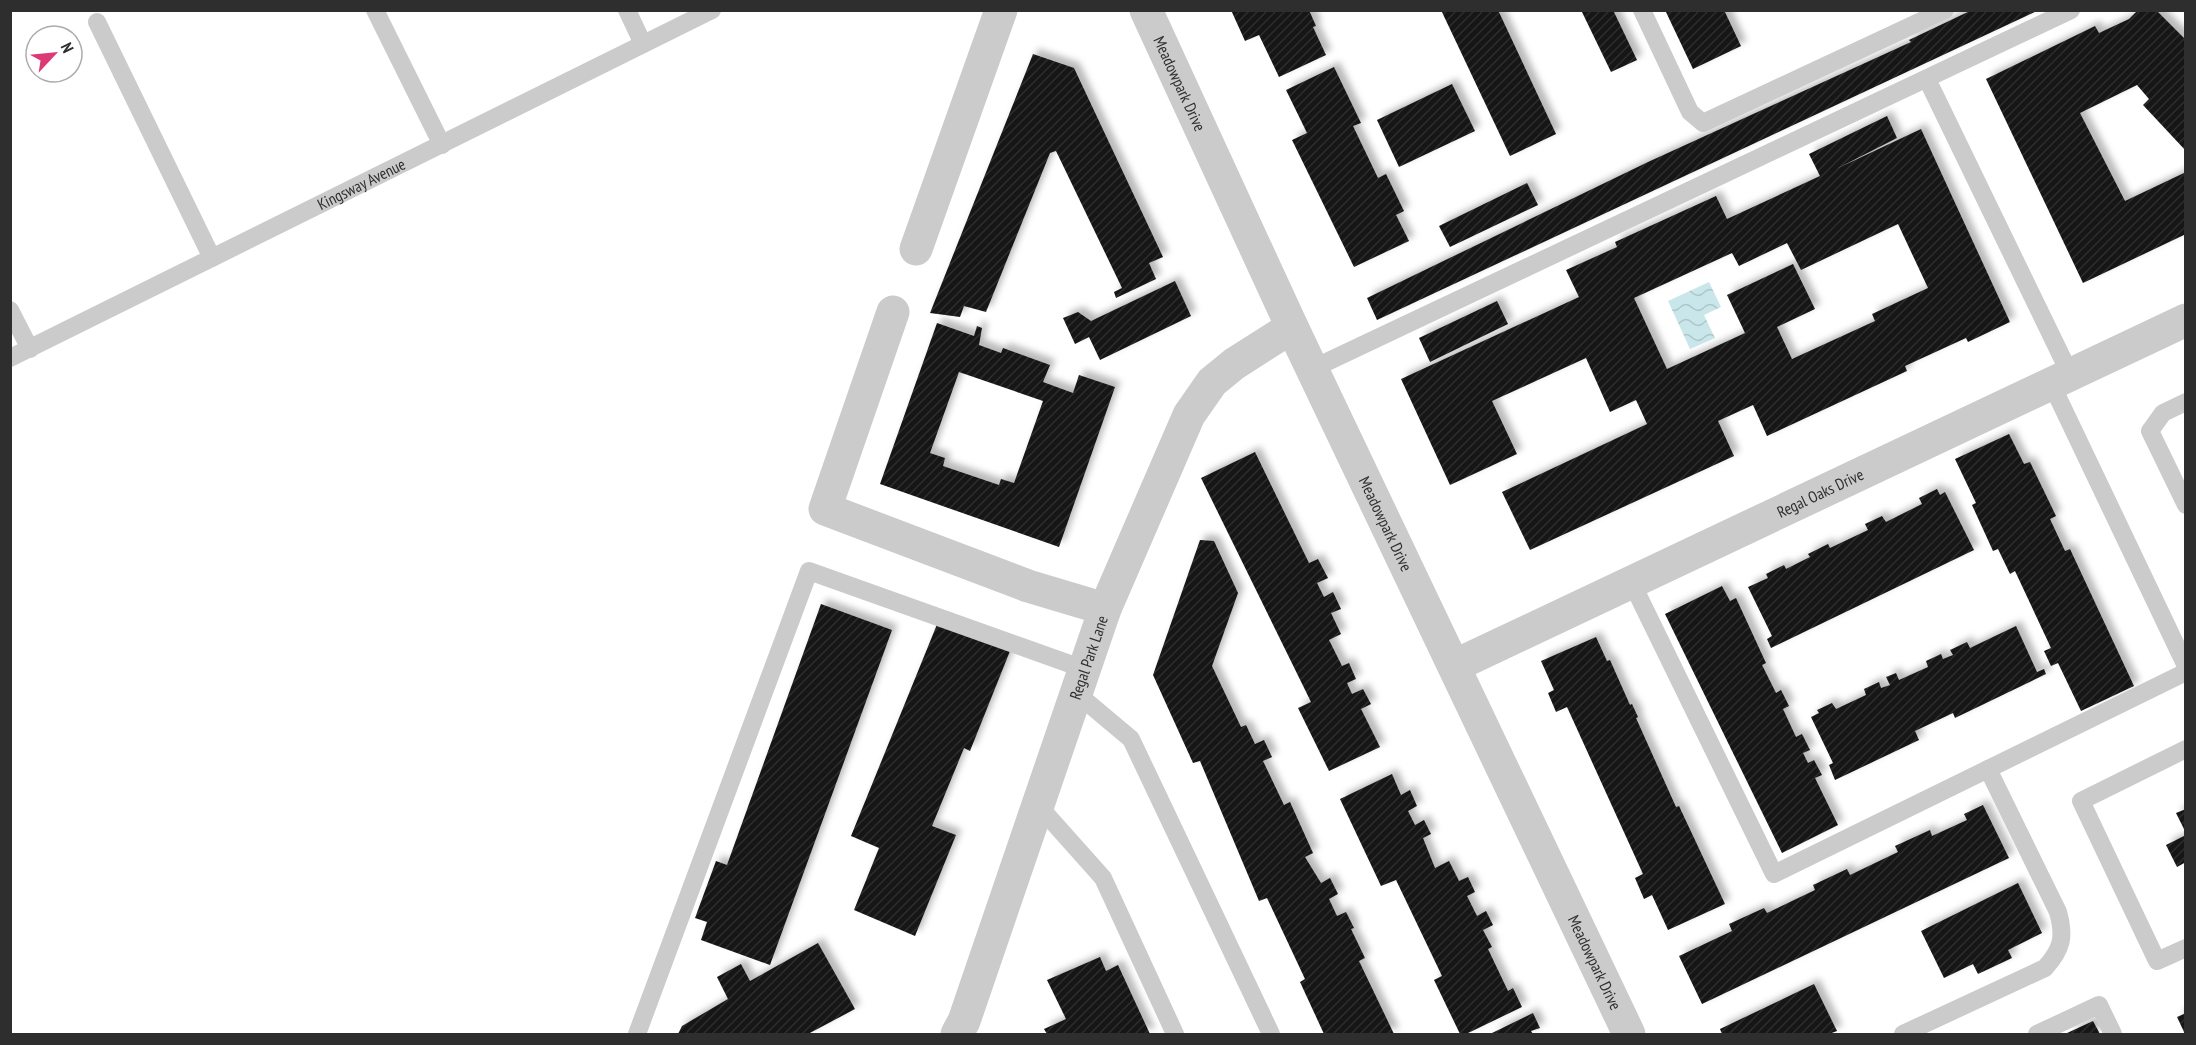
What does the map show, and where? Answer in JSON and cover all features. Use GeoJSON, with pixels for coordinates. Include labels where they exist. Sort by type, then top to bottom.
{"type":"FeatureCollection","features":[{"type":"Feature","properties":{"kind":"street"},"geometry":{"type":"LineString","coordinates":[[916,249],[1001,10]]}},
{"type":"Feature","properties":{"kind":"street","name":"Meadowpark Drive"},"geometry":{"type":"LineString","coordinates":[[1146,10],[1292,327],[1629,1035]]}},
{"type":"Feature","properties":{"kind":"street"},"geometry":{"type":"LineString","coordinates":[[893,312],[825,509],[1028,586],[1105,609]]}},
{"type":"Feature","properties":{"kind":"street","name":"Regal Oaks Drive"},"geometry":{"type":"LineString","coordinates":[[1454,666],[2186,320]]}},
{"type":"Feature","properties":{"kind":"street","name":"Regal Park Lane"},"geometry":{"type":"LineString","coordinates":[[957,1035],[964,1021],[1105,609],[1190,414],[1212,382],[1234,364],[1292,327]]}},
{"type":"Feature","properties":{"kind":"lane"},"geometry":{"type":"LineString","coordinates":[[375,10],[442,145]]}},
{"type":"Feature","properties":{"kind":"lane"},"geometry":{"type":"LineString","coordinates":[[627,10],[643,45]]}},
{"type":"Feature","properties":{"kind":"lane","name":"Kingsway Avenue"},"geometry":{"type":"LineString","coordinates":[[10,358],[712,10]]}},
{"type":"Feature","properties":{"kind":"lane"},"geometry":{"type":"LineString","coordinates":[[1642,10],[1690,112],[1702,123],[1945,10]]}},
{"type":"Feature","properties":{"kind":"lane"},"geometry":{"type":"LineString","coordinates":[[1312,369],[2071,10]]}},
{"type":"Feature","properties":{"kind":"lane"},"geometry":{"type":"LineString","coordinates":[[97,22],[212,258]]}},
{"type":"Feature","properties":{"kind":"lane"},"geometry":{"type":"LineString","coordinates":[[1927,79],[2186,666]]}},
{"type":"Feature","properties":{"kind":"lane"},"geometry":{"type":"LineString","coordinates":[[10,310],[30,349]]}},
{"type":"Feature","properties":{"kind":"lane"},"geometry":{"type":"LineString","coordinates":[[2186,402],[2163,413],[2150,430],[2186,505]]}},
{"type":"Feature","properties":{"kind":"lane"},"geometry":{"type":"LineString","coordinates":[[637,1035],[809,571],[1079,681],[1131,739],[1271,1035]]}},
{"type":"Feature","properties":{"kind":"lane"},"geometry":{"type":"LineString","coordinates":[[1631,582],[1774,874],[2186,672]]}},
{"type":"Feature","properties":{"kind":"lane"},"geometry":{"type":"LineString","coordinates":[[2186,749],[2081,801],[2157,962],[2186,948]]}},
{"type":"Feature","properties":{"kind":"lane"},"geometry":{"type":"LineString","coordinates":[[1903,1035],[2045,968],[2055,957],[2061,942],[2062,927],[2058,912],[1988,769]]}},
{"type":"Feature","properties":{"kind":"lane"},"geometry":{"type":"LineString","coordinates":[[1037,804],[1103,878],[1175,1035]]}},
{"type":"Feature","properties":{"kind":"lane"},"geometry":{"type":"LineString","coordinates":[[2037,1035],[2099,1005],[2114,1035]]}},
{"type":"Feature","properties":{"kind":"water"},"geometry":{"type":"Polygon","coordinates":[[[1709,282],[1721,307],[1704,315],[1715,338],[1690,349],[1668,301],[1709,282]]]}},
{"type":"Feature","properties":{"kind":"building"},"geometry":{"type":"Polygon","coordinates":[[[1231,10],[1309,10],[1316,26],[1313,27],[1326,55],[1279,77],[1259,35],[1245,41],[1231,10]]]}},
{"type":"Feature","properties":{"kind":"building"},"geometry":{"type":"Polygon","coordinates":[[[1441,10],[1498,10],[1556,134],[1510,156],[1441,10]]]}},
{"type":"Feature","properties":{"kind":"building"},"geometry":{"type":"Polygon","coordinates":[[[1581,10],[1613,10],[1637,60],[1611,72],[1581,10]]]}},
{"type":"Feature","properties":{"kind":"building"},"geometry":{"type":"Polygon","coordinates":[[[1665,10],[1724,10],[1741,46],[1693,69],[1665,10]]]}},
{"type":"Feature","properties":{"kind":"building"},"geometry":{"type":"Polygon","coordinates":[[[1972,10],[2039,10],[1377,320],[1367,298],[1648,162],[1911,42],[1909,40],[1972,10]]]}},
{"type":"Feature","properties":{"kind":"building"},"geometry":{"type":"Polygon","coordinates":[[[2138,10],[2156,10],[2186,40],[2186,151],[2143,105],[2149,99],[2137,85],[2080,113],[2125,201],[2186,172],[2186,234],[2083,283],[1986,79],[2095,26],[2099,33],[2129,19],[2138,10]]]}},
{"type":"Feature","properties":{"kind":"building"},"geometry":{"type":"Polygon","coordinates":[[[1033,54],[1074,68],[1163,257],[1149,263],[1156,279],[1116,298],[1114,292],[1122,288],[1056,151],[1050,153],[986,312],[964,306],[960,317],[930,313],[1033,54]]]}},
{"type":"Feature","properties":{"kind":"building"},"geometry":{"type":"Polygon","coordinates":[[[1334,67],[1361,123],[1353,126],[1378,178],[1386,174],[1404,211],[1396,215],[1409,241],[1354,267],[1292,140],[1307,133],[1286,90],[1334,67]]]}},
{"type":"Feature","properties":{"kind":"building"},"geometry":{"type":"Polygon","coordinates":[[[1452,84],[1475,131],[1399,167],[1377,120],[1452,84]]]}},
{"type":"Feature","properties":{"kind":"building"},"geometry":{"type":"Polygon","coordinates":[[[1887,116],[1897,138],[1836,169],[1921,129],[2010,322],[1968,342],[1966,338],[1905,366],[1907,371],[1767,436],[1753,405],[1718,421],[1734,456],[1530,550],[1502,492],[1647,424],[1636,400],[1610,412],[1586,358],[1492,401],[1517,454],[1450,485],[1401,379],[1579,297],[1566,270],[1617,247],[1615,242],[1716,196],[1727,219],[1820,176],[1809,154],[1887,116]],[[1898,224],[1801,270],[1787,243],[1739,266],[1732,253],[1634,298],[1667,369],[1745,333],[1727,295],[1793,264],[1815,309],[1777,327],[1792,359],[1875,321],[1872,314],[1928,288],[1898,224]]]}},
{"type":"Feature","properties":{"kind":"building"},"geometry":{"type":"Polygon","coordinates":[[[1527,183],[1538,205],[1450,247],[1439,226],[1527,183]]]}},
{"type":"Feature","properties":{"kind":"building"},"geometry":{"type":"Polygon","coordinates":[[[1175,281],[1191,316],[1100,360],[1089,337],[1075,344],[1063,318],[1078,312],[1091,321],[1175,281]]]}},
{"type":"Feature","properties":{"kind":"building"},"geometry":{"type":"Polygon","coordinates":[[[1497,301],[1508,324],[1430,362],[1419,338],[1497,301]]]}},
{"type":"Feature","properties":{"kind":"building"},"geometry":{"type":"Polygon","coordinates":[[[937,323],[974,336],[977,326],[982,328],[979,345],[1001,353],[1003,348],[1050,365],[1043,382],[1073,393],[1079,375],[1115,387],[1059,547],[880,484],[937,323]],[[959,372],[930,453],[945,458],[943,466],[999,485],[1001,479],[1014,483],[1043,401],[959,372]]]}},
{"type":"Feature","properties":{"kind":"building"},"geometry":{"type":"Polygon","coordinates":[[[2009,434],[2024,464],[2030,462],[2056,516],[2050,519],[2065,551],[2070,549],[2134,686],[2081,711],[2058,663],[2051,666],[2044,651],[2051,648],[2015,571],[2010,574],[1998,549],[1993,551],[1972,505],[1976,503],[1955,459],[2009,434]]]}},
{"type":"Feature","properties":{"kind":"building"},"geometry":{"type":"Polygon","coordinates":[[[1255,452],[1309,563],[1318,559],[1328,578],[1317,583],[1324,597],[1333,592],[1341,609],[1331,613],[1341,634],[1329,640],[1342,666],[1349,663],[1356,679],[1347,683],[1352,694],[1363,689],[1371,704],[1361,709],[1380,747],[1329,771],[1298,708],[1311,702],[1201,478],[1255,452]]]}},
{"type":"Feature","properties":{"kind":"building"},"geometry":{"type":"Polygon","coordinates":[[[1937,489],[1940,495],[1945,492],[1974,550],[1771,648],[1767,639],[1772,636],[1748,587],[1768,578],[1766,574],[1784,565],[1786,569],[1810,557],[1808,554],[1828,544],[1830,548],[1868,530],[1865,524],[1882,516],[1886,522],[1922,504],[1919,498],[1937,489]]]}},
{"type":"Feature","properties":{"kind":"building"},"geometry":{"type":"Polygon","coordinates":[[[1200,540],[1214,541],[1238,593],[1212,666],[1241,727],[1246,725],[1255,744],[1264,740],[1272,757],[1263,761],[1284,805],[1290,802],[1313,853],[1305,857],[1321,883],[1330,878],[1338,894],[1329,899],[1337,916],[1346,912],[1354,928],[1351,929],[1365,958],[1359,961],[1394,1034],[1324,1034],[1300,982],[1305,979],[1267,898],[1259,901],[1200,761],[1193,763],[1153,675],[1200,540]]]}},
{"type":"Feature","properties":{"kind":"building"},"geometry":{"type":"Polygon","coordinates":[[[1722,586],[1730,601],[1736,598],[1766,663],[1762,665],[1776,693],[1781,690],[1789,706],[1783,709],[1796,737],[1802,734],[1810,750],[1803,753],[1808,763],[1814,760],[1822,775],[1815,778],[1838,825],[1782,853],[1665,614],[1722,586]]]}},
{"type":"Feature","properties":{"kind":"building"},"geometry":{"type":"Polygon","coordinates":[[[821,604],[892,630],[770,965],[701,940],[707,922],[695,918],[716,861],[727,865],[821,604]]]}},
{"type":"Feature","properties":{"kind":"building"},"geometry":{"type":"Polygon","coordinates":[[[938,622],[1010,651],[970,751],[964,748],[932,826],[956,835],[915,936],[854,910],[879,848],[851,836],[938,622]]]}},
{"type":"Feature","properties":{"kind":"building"},"geometry":{"type":"Polygon","coordinates":[[[2016,626],[2037,672],[2044,669],[2046,674],[1955,718],[1953,713],[1915,731],[1919,740],[1835,780],[1829,765],[1833,763],[1811,717],[1819,713],[1817,710],[1832,703],[1836,709],[1866,695],[1864,689],[1879,682],[1881,688],[1890,685],[1886,677],[1896,673],[1899,680],[1928,667],[1926,661],[1941,654],[1943,659],[1953,655],[1950,650],[1967,642],[1970,648],[2016,626]]]}},
{"type":"Feature","properties":{"kind":"building"},"geometry":{"type":"Polygon","coordinates":[[[1596,637],[1607,661],[1610,660],[1630,705],[1632,704],[1638,717],[1636,718],[1676,807],[1679,806],[1725,904],[1668,930],[1652,895],[1644,899],[1635,878],[1643,874],[1567,707],[1556,712],[1548,693],[1554,690],[1541,661],[1596,637]]]}},
{"type":"Feature","properties":{"kind":"building"},"geometry":{"type":"Polygon","coordinates":[[[1392,774],[1401,795],[1410,790],[1417,806],[1408,811],[1415,825],[1424,820],[1431,834],[1423,838],[1435,868],[1449,861],[1459,881],[1468,877],[1475,892],[1467,896],[1477,916],[1486,911],[1493,925],[1483,930],[1492,947],[1488,949],[1508,991],[1513,988],[1522,1007],[1466,1034],[1460,1034],[1434,980],[1442,976],[1396,880],[1381,886],[1340,799],[1392,774]]]}},
{"type":"Feature","properties":{"kind":"building"},"geometry":{"type":"Polygon","coordinates":[[[1983,805],[2009,858],[1702,1004],[1679,956],[1732,931],[1729,924],[1764,908],[1767,913],[1815,890],[1813,885],[1847,869],[1850,875],[1898,852],[1895,846],[1930,830],[1932,836],[1967,820],[1964,814],[1983,805]]]}},
{"type":"Feature","properties":{"kind":"building"},"geometry":{"type":"Polygon","coordinates":[[[2186,809],[2186,833],[2176,813],[2186,809]]]}},
{"type":"Feature","properties":{"kind":"building"},"geometry":{"type":"Polygon","coordinates":[[[2186,835],[2186,862],[2177,867],[2166,845],[2186,835]]]}},
{"type":"Feature","properties":{"kind":"building"},"geometry":{"type":"Polygon","coordinates":[[[2018,883],[2042,933],[2008,950],[2012,958],[1978,974],[1973,964],[1944,978],[1921,931],[2018,883]]]}},
{"type":"Feature","properties":{"kind":"building"},"geometry":{"type":"Polygon","coordinates":[[[818,943],[855,1009],[808,1034],[678,1034],[682,1026],[728,999],[717,977],[741,964],[750,981],[818,943]]]}},
{"type":"Feature","properties":{"kind":"building"},"geometry":{"type":"Polygon","coordinates":[[[1100,957],[1106,971],[1118,965],[1150,1034],[1047,1034],[1044,1029],[1066,1019],[1047,980],[1100,957]]]}},
{"type":"Feature","properties":{"kind":"building"},"geometry":{"type":"Polygon","coordinates":[[[1814,984],[1837,1031],[1829,1034],[1722,1034],[1720,1029],[1814,984]]]}},
{"type":"Feature","properties":{"kind":"building"},"geometry":{"type":"Polygon","coordinates":[[[1533,1013],[1540,1028],[1531,1031],[1533,1034],[1490,1034],[1533,1013]]]}},
{"type":"Feature","properties":{"kind":"building"},"geometry":{"type":"Polygon","coordinates":[[[2186,1013],[2186,1034],[2185,1034],[2177,1017],[2186,1013]]]}},
{"type":"Feature","properties":{"kind":"building"},"geometry":{"type":"Polygon","coordinates":[[[2093,1021],[2100,1034],[2065,1034],[2093,1021]]]}}]}
